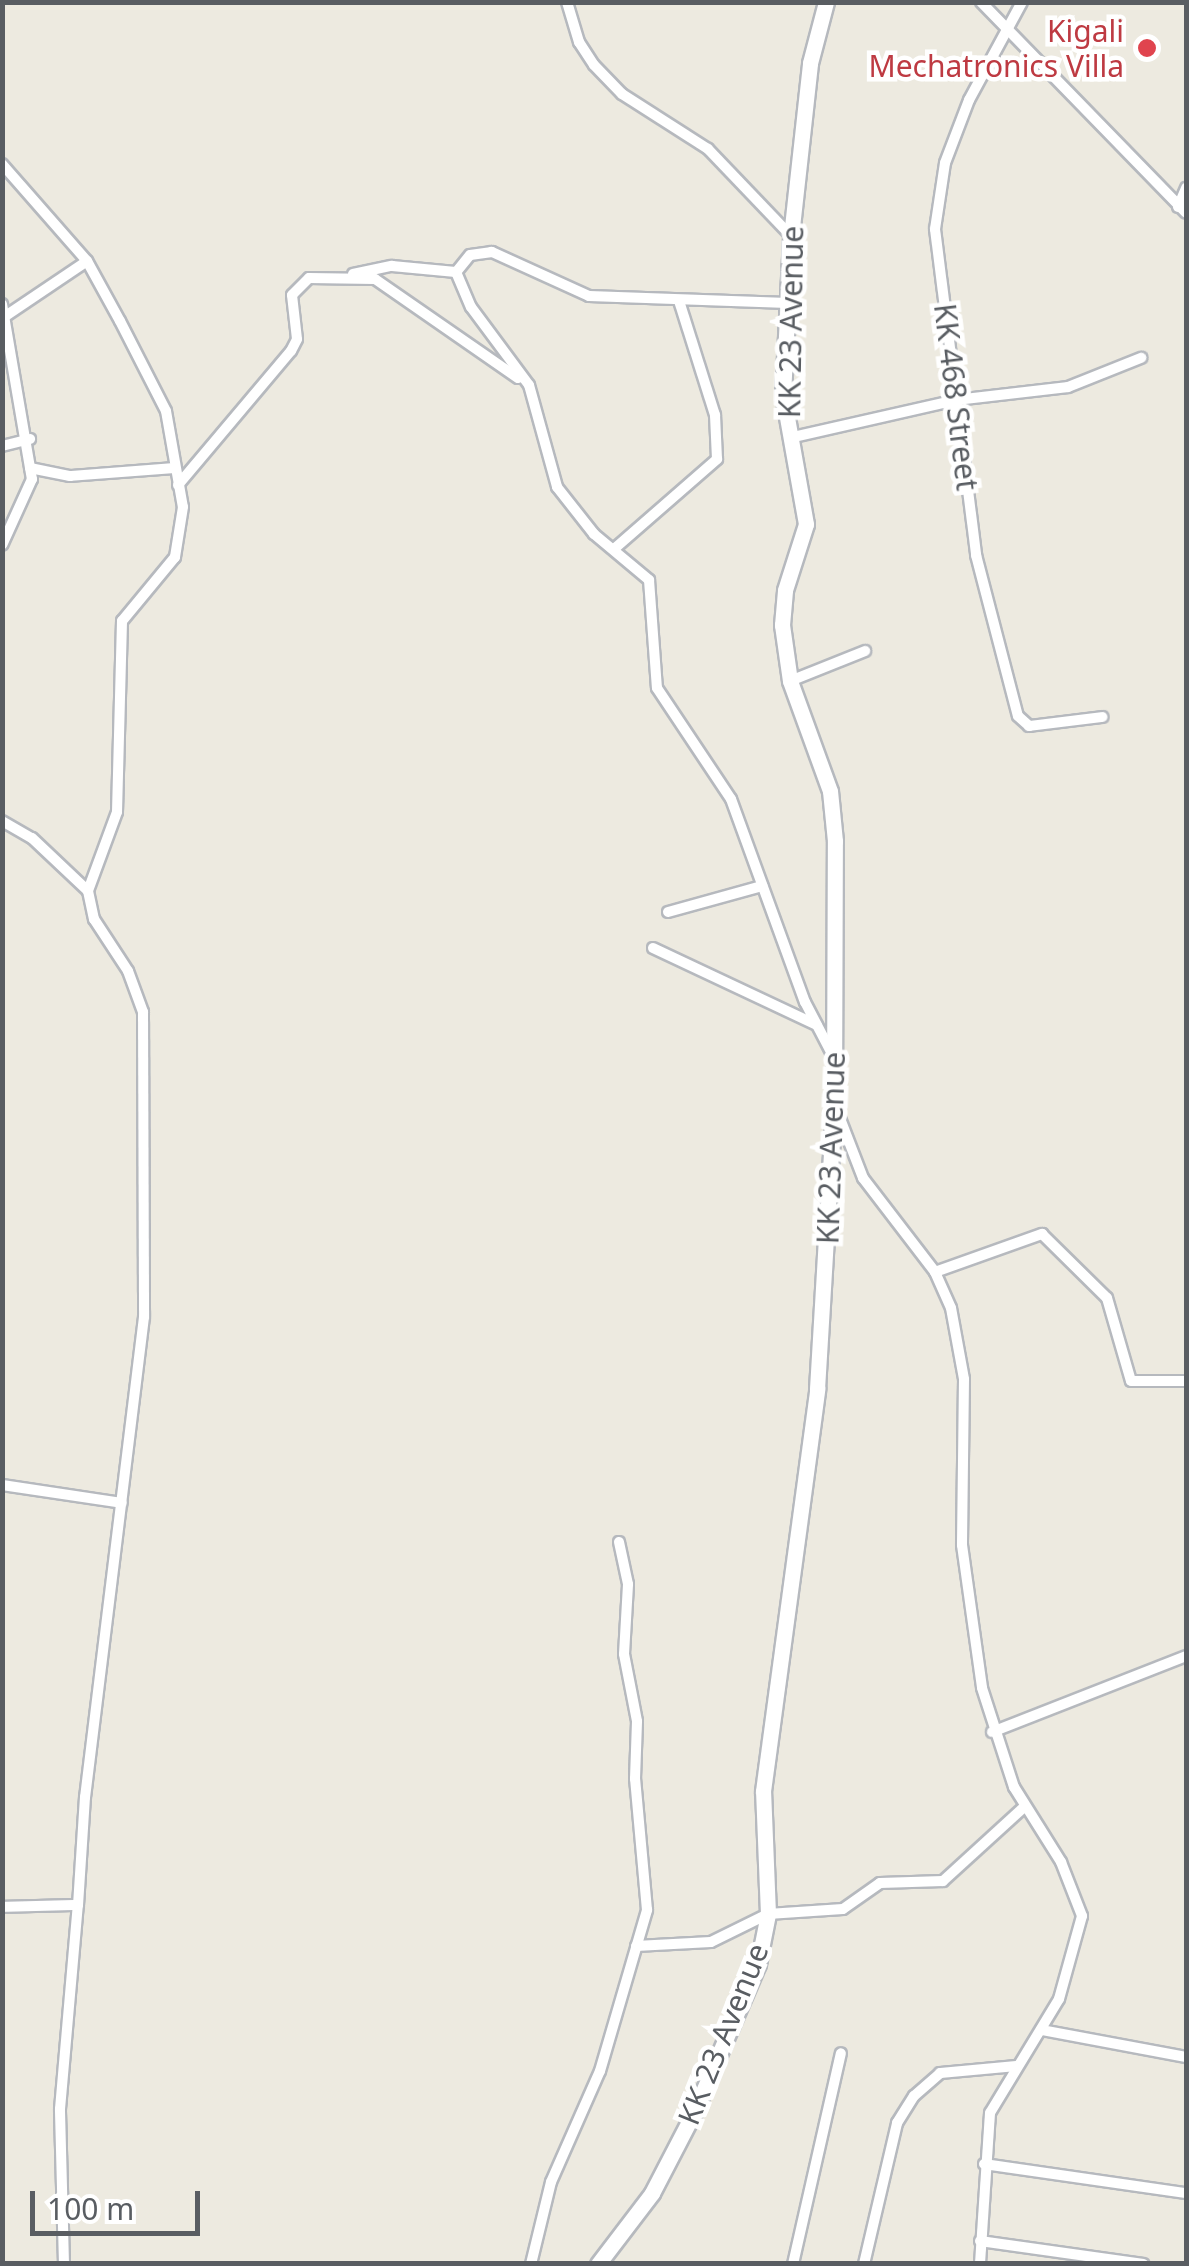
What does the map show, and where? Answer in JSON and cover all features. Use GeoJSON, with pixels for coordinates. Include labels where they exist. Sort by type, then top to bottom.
{"type":"FeatureCollection","features":[{"type":"Feature","properties":{"kind":"main road","name":"KK 23 Avenue"},"geometry":{"type":"LineString","coordinates":[[598,2264],[652,2192],[695,2110],[758,1964],[768,1914],[762,1791],[818,1389],[834,1100],[832,808],[817,743],[790,681],[786,590],[806,524],[784,394],[791,236],[810,63],[826,2]]}},
{"type":"Feature","properties":{"kind":"street"},"geometry":{"type":"LineString","coordinates":[[981,2],[1182,210]]}},
{"type":"Feature","properties":{"kind":"street","name":"KK 468 Street"},"geometry":{"type":"LineString","coordinates":[[1022,2],[1007,25],[945,163],[935,229],[976,555],[1018,716],[1029,726],[1102,717]]}},
{"type":"Feature","properties":{"kind":"street"},"geometry":{"type":"LineString","coordinates":[[570,5],[578,42],[622,94],[688,132],[791,236]]}},
{"type":"Feature","properties":{"kind":"street"},"geometry":{"type":"LineString","coordinates":[[4,173],[87,262],[160,396],[183,507],[175,557],[122,621],[117,812],[88,891],[94,919],[128,971],[143,1012],[144,1317],[84,1797],[60,2109],[64,2264]]}},
{"type":"Feature","properties":{"kind":"street"},"geometry":{"type":"LineString","coordinates":[[1182,210],[1186,188]]}},
{"type":"Feature","properties":{"kind":"street"},"geometry":{"type":"LineString","coordinates":[[456,272],[470,256],[492,252],[588,296],[788,303]]}},
{"type":"Feature","properties":{"kind":"street"},"geometry":{"type":"LineString","coordinates":[[4,317],[87,262]]}},
{"type":"Feature","properties":{"kind":"street"},"geometry":{"type":"LineString","coordinates":[[346,277],[392,266],[456,272]]}},
{"type":"Feature","properties":{"kind":"street"},"geometry":{"type":"LineString","coordinates":[[456,272],[480,321],[529,385],[557,487],[574,514],[648,580],[657,688],[731,799],[817,1025],[834,1058]]}},
{"type":"Feature","properties":{"kind":"street"},"geometry":{"type":"LineString","coordinates":[[178,485],[292,350],[297,288],[308,278],[375,279],[529,385]]}},
{"type":"Feature","properties":{"kind":"street"},"geometry":{"type":"LineString","coordinates":[[614,549],[716,459],[715,414],[679,301]]}},
{"type":"Feature","properties":{"kind":"street"},"geometry":{"type":"LineString","coordinates":[[2,304],[30,439],[30,468],[21,513],[2,544]]}},
{"type":"Feature","properties":{"kind":"street"},"geometry":{"type":"LineString","coordinates":[[790,438],[956,400],[1068,387],[1141,358]]}},
{"type":"Feature","properties":{"kind":"street"},"geometry":{"type":"LineString","coordinates":[[2,446],[30,439]]}},
{"type":"Feature","properties":{"kind":"street"},"geometry":{"type":"LineString","coordinates":[[30,468],[70,476],[173,468]]}},
{"type":"Feature","properties":{"kind":"street"},"geometry":{"type":"LineString","coordinates":[[790,681],[866,651]]}},
{"type":"Feature","properties":{"kind":"street"},"geometry":{"type":"LineString","coordinates":[[2,820],[32,838],[88,891]]}},
{"type":"Feature","properties":{"kind":"street"},"geometry":{"type":"LineString","coordinates":[[668,912],[762,886]]}},
{"type":"Feature","properties":{"kind":"street"},"geometry":{"type":"LineString","coordinates":[[653,948],[817,1025]]}},
{"type":"Feature","properties":{"kind":"street"},"geometry":{"type":"LineString","coordinates":[[834,1100],[863,1178],[935,1272],[962,1348],[962,1545],[992,1732],[1024,1807],[1061,1862],[1082,1916],[1078,1946],[1042,2030],[990,2113],[980,2264]]}},
{"type":"Feature","properties":{"kind":"street"},"geometry":{"type":"LineString","coordinates":[[935,1272],[1042,1234],[1107,1298],[1131,1381],[1186,1381]]}},
{"type":"Feature","properties":{"kind":"street"},"geometry":{"type":"LineString","coordinates":[[2,1485],[122,1503]]}},
{"type":"Feature","properties":{"kind":"street"},"geometry":{"type":"LineString","coordinates":[[530,2264],[552,2182],[588,2107],[648,1910],[635,1779],[638,1721],[624,1654],[628,1584],[619,1542]]}},
{"type":"Feature","properties":{"kind":"street"},"geometry":{"type":"LineString","coordinates":[[992,1732],[1186,1656]]}},
{"type":"Feature","properties":{"kind":"street"},"geometry":{"type":"LineString","coordinates":[[636,1946],[710,1942],[768,1914],[848,1908],[880,1882],[943,1881],[1024,1807]]}},
{"type":"Feature","properties":{"kind":"street"},"geometry":{"type":"LineString","coordinates":[[2,1907],[78,1905]]}},
{"type":"Feature","properties":{"kind":"street"},"geometry":{"type":"LineString","coordinates":[[1042,2030],[1186,2058]]}},
{"type":"Feature","properties":{"kind":"street"},"geometry":{"type":"LineString","coordinates":[[793,2264],[842,2053]]}},
{"type":"Feature","properties":{"kind":"street"},"geometry":{"type":"LineString","coordinates":[[864,2264],[897,2123],[914,2096],[940,2073],[1016,2066]]}},
{"type":"Feature","properties":{"kind":"street"},"geometry":{"type":"LineString","coordinates":[[984,2164],[1186,2193]]}},
{"type":"Feature","properties":{"kind":"street"},"geometry":{"type":"LineString","coordinates":[[980,2241],[1142,2264]]}},
{"type":"Feature","properties":{"kind":"place","name":"Kigali Mechatronics Villa"},"geometry":{"type":"Point","coordinates":[1147,48]}}]}
